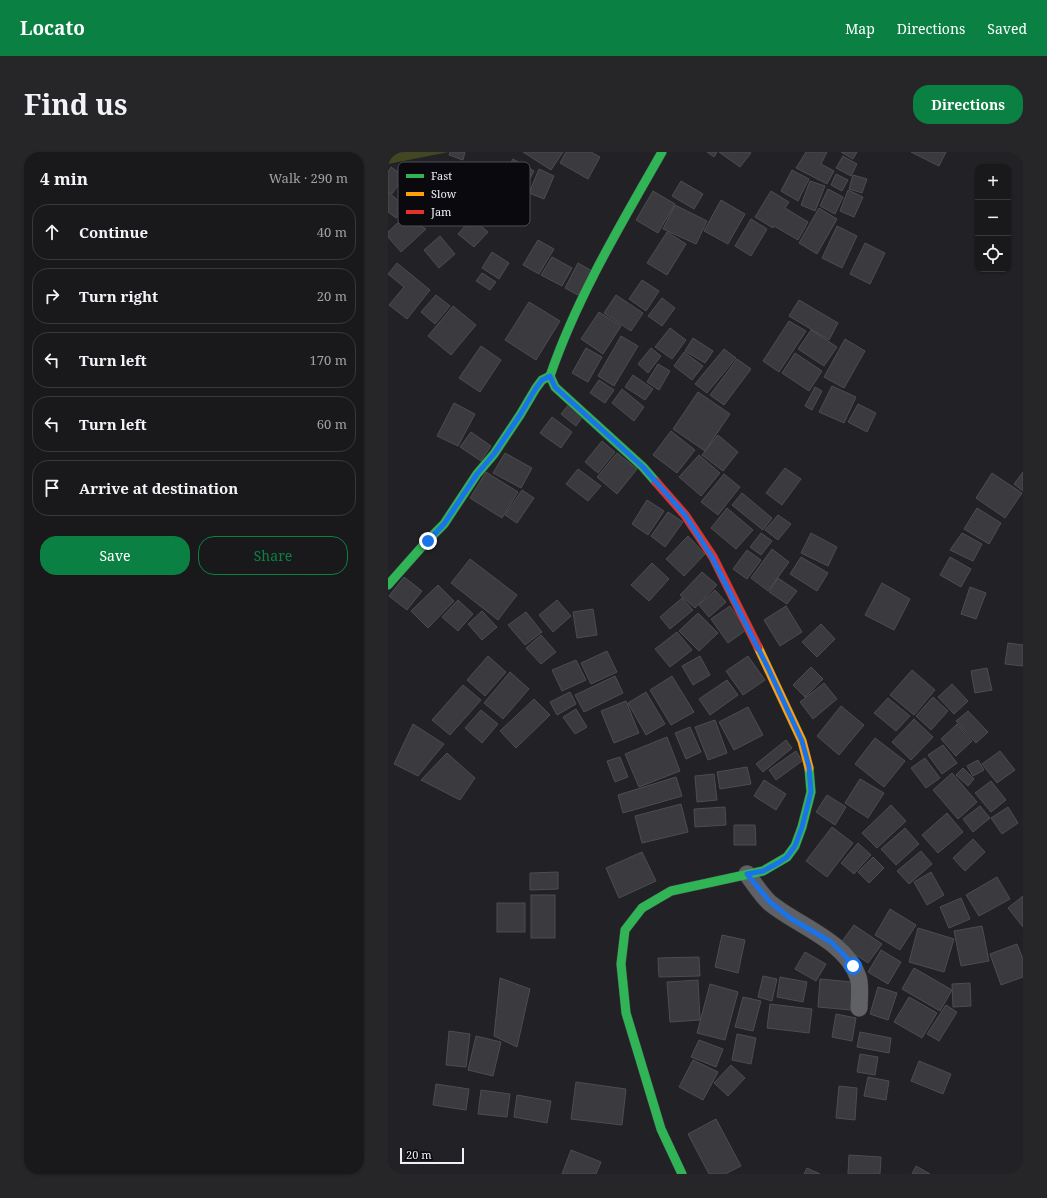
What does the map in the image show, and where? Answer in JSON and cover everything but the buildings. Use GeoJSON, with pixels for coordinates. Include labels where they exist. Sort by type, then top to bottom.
{"type":"FeatureCollection","features":[{"type":"Feature","properties":{"kind":"street"},"geometry":{"type":"LineString","coordinates":[[662,152],[616,234],[584,297],[562,342],[550,376],[555,387],[643,467],[685,515],[712,557],[768,668],[802,741],[809,767],[811,792],[802,827],[795,846],[787,857],[763,871],[671,891],[642,908],[626,930],[621,964],[626,1013],[661,1129],[682,1174]]}},
{"type":"Feature","properties":{"kind":"street"},"geometry":{"type":"LineString","coordinates":[[388,585],[444,524],[477,474],[494,454],[536,388],[542,380],[550,376]]}},
{"type":"Feature","properties":{"kind":"street"},"geometry":{"type":"LineString","coordinates":[[747,874],[770,902],[790,918],[831,942],[846,957],[853,966],[859,979],[858,1008]]}},
{"type":"Feature","properties":{"kind":"green space"},"geometry":{"type":"Polygon","coordinates":[[[388,152],[449,152],[398,162],[388,164],[388,152]]]}},
{"type":"Feature","properties":{"kind":"traffic: fast"},"geometry":{"type":"LineString","coordinates":[[656,482],[643,467],[555,387],[550,376],[586,289],[662,152]]}},
{"type":"Feature","properties":{"kind":"traffic: fast"},"geometry":{"type":"LineString","coordinates":[[388,585],[444,524],[477,474],[494,454],[536,388],[542,380],[550,376]]}},
{"type":"Feature","properties":{"kind":"traffic: fast"},"geometry":{"type":"LineString","coordinates":[[682,1174],[661,1129],[626,1013],[621,964],[625,930],[642,908],[671,891],[763,871],[787,857],[795,846],[802,827],[811,792],[809,768]]}},
{"type":"Feature","properties":{"kind":"traffic: slow"},"geometry":{"type":"LineString","coordinates":[[758,647],[802,741],[809,768]]}},
{"type":"Feature","properties":{"kind":"traffic: jam"},"geometry":{"type":"LineString","coordinates":[[656,482],[685,515],[713,557],[758,647]]}},
{"type":"Feature","properties":{"kind":"route"},"geometry":{"type":"LineString","coordinates":[[428,541],[444,524],[477,474],[494,454],[536,388],[542,380],[550,376],[555,387],[643,467],[685,515],[712,557],[768,668],[802,741],[809,767],[811,792],[802,827],[795,846],[787,857],[778,863],[763,871],[747,874],[770,902],[790,918],[831,942],[853,966]]}}]}
